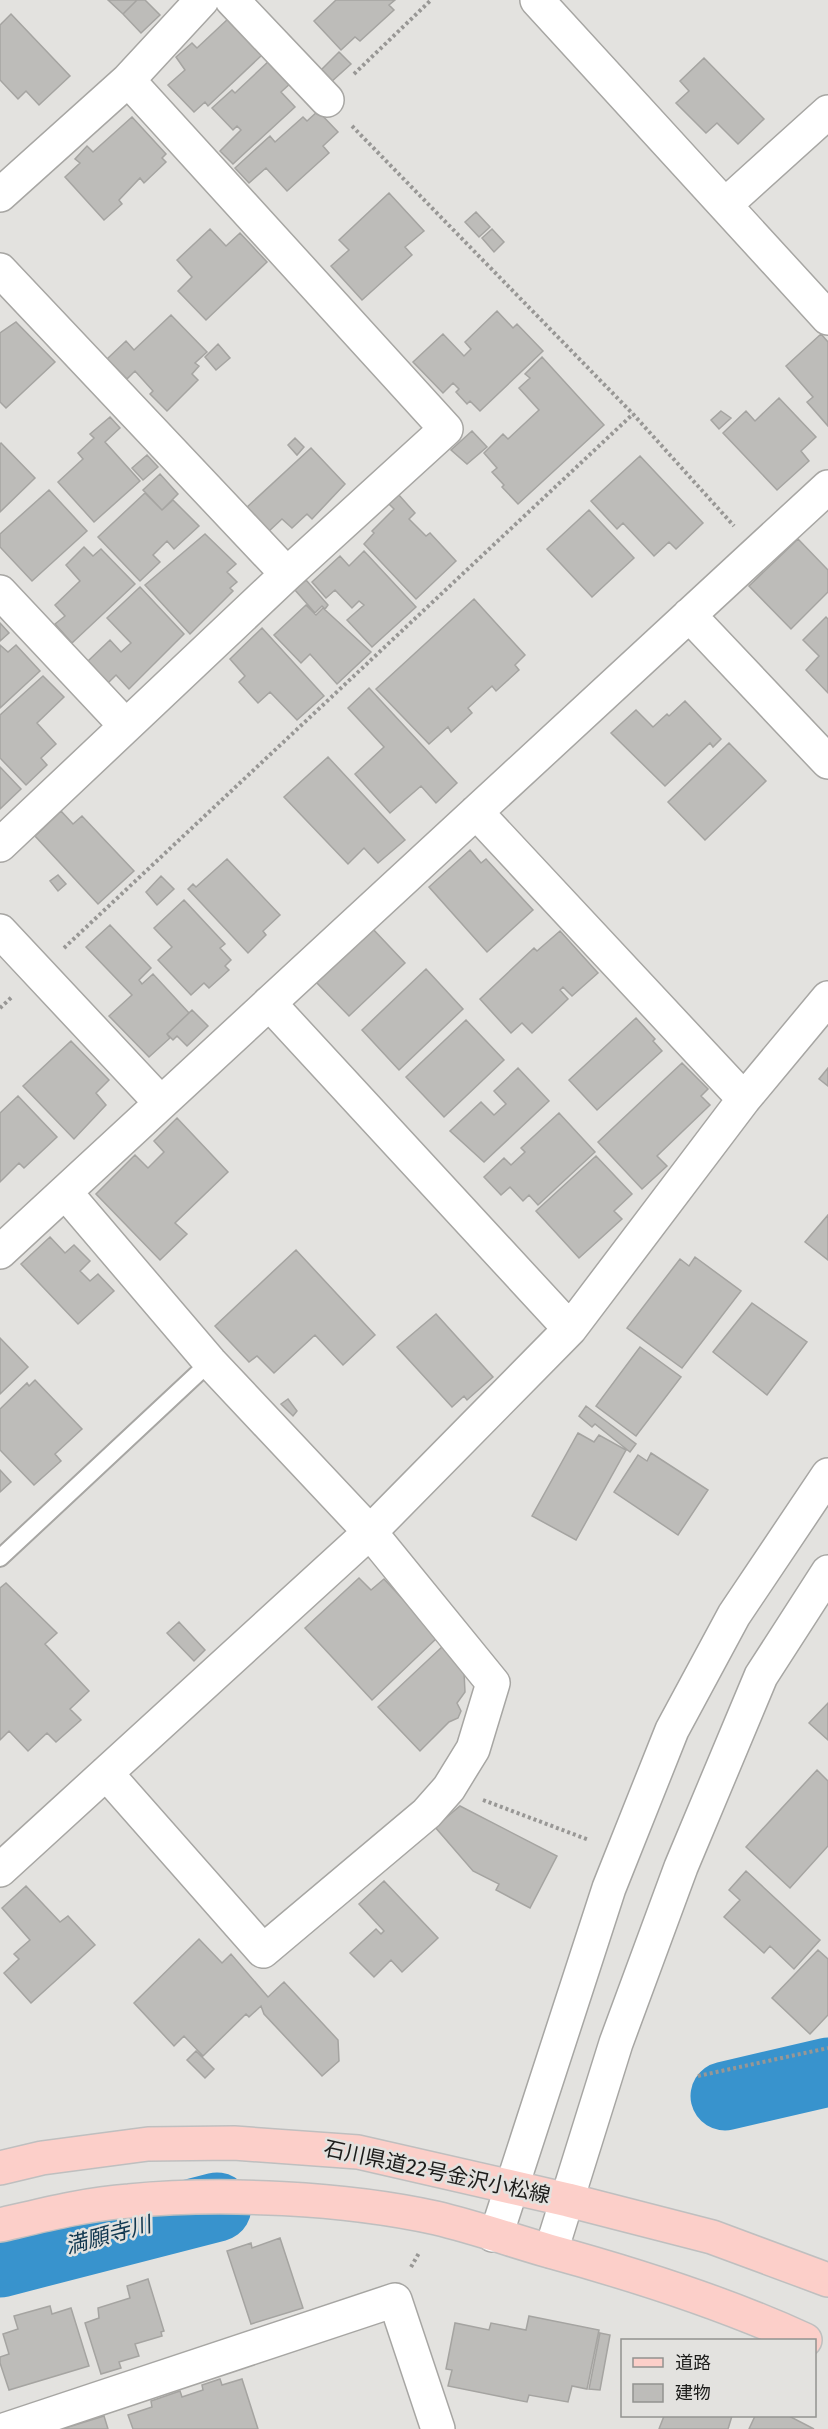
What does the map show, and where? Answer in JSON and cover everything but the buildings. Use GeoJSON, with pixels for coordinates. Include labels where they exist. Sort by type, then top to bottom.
{"type":"FeatureCollection","features":[{"type":"Feature","properties":{"kind":"main road","name":"石川県道22号金沢小松線"},"geometry":{"type":"LineString","coordinates":[[0,2168],[42,2158],[148,2144],[234,2143],[358,2152],[568,2200],[719,2239],[828,2280]]}},
{"type":"Feature","properties":{"kind":"main road"},"geometry":{"type":"LineString","coordinates":[[0,2224],[128,2200],[208,2197],[371,2208],[436,2218],[626,2271],[693,2294],[803,2339]]}},
{"type":"Feature","properties":{"kind":"street"},"geometry":{"type":"LineString","coordinates":[[0,195],[128,80],[202,0]]}},
{"type":"Feature","properties":{"kind":"street"},"geometry":{"type":"LineString","coordinates":[[232,0],[327,100]]}},
{"type":"Feature","properties":{"kind":"street"},"geometry":{"type":"LineString","coordinates":[[537,0],[828,318]]}},
{"type":"Feature","properties":{"kind":"street"},"geometry":{"type":"LineString","coordinates":[[0,845],[125,725],[446,429],[128,80]]}},
{"type":"Feature","properties":{"kind":"street"},"geometry":{"type":"LineString","coordinates":[[725,205],[828,112]]}},
{"type":"Feature","properties":{"kind":"street"},"geometry":{"type":"LineString","coordinates":[[0,270],[287,574]]}},
{"type":"Feature","properties":{"kind":"street"},"geometry":{"type":"LineString","coordinates":[[0,1252],[828,487]]}},
{"type":"Feature","properties":{"kind":"street"},"geometry":{"type":"LineString","coordinates":[[0,592],[125,725]]}},
{"type":"Feature","properties":{"kind":"street"},"geometry":{"type":"LineString","coordinates":[[689,615],[828,762]]}},
{"type":"Feature","properties":{"kind":"street"},"geometry":{"type":"LineString","coordinates":[[476,812],[744,1100]]}},
{"type":"Feature","properties":{"kind":"street"},"geometry":{"type":"LineString","coordinates":[[0,931],[161,1103]]}},
{"type":"Feature","properties":{"kind":"street"},"geometry":{"type":"LineString","coordinates":[[0,1870],[370,1532],[570,1329],[744,1100],[828,998]]}},
{"type":"Feature","properties":{"kind":"street"},"geometry":{"type":"LineString","coordinates":[[270,1003],[570,1329]]}},
{"type":"Feature","properties":{"kind":"street"},"geometry":{"type":"LineString","coordinates":[[65,1192],[210,1362],[370,1532],[493,1683],[473,1749],[449,1788],[427,1813],[262,1952],[106,1773]]}},
{"type":"Feature","properties":{"kind":"street"},"geometry":{"type":"LineString","coordinates":[[493,2235],[623,1853],[672,1730],[734,1615],[828,1474]]}},
{"type":"Feature","properties":{"kind":"street"},"geometry":{"type":"LineString","coordinates":[[551,2251],[616,2043],[681,1867],[761,1676],[828,1572]]}},
{"type":"Feature","properties":{"kind":"street"},"geometry":{"type":"LineString","coordinates":[[7,2429],[395,2300],[438,2429]]}},
{"type":"Feature","properties":{"kind":"lane"},"geometry":{"type":"LineString","coordinates":[[0,1558],[210,1362]]}},
{"type":"Feature","properties":{"kind":"path"},"geometry":{"type":"LineString","coordinates":[[431,0],[327,100],[633,414],[758,552]]}},
{"type":"Feature","properties":{"kind":"path"},"geometry":{"type":"LineString","coordinates":[[0,1008],[633,414]]}},
{"type":"Feature","properties":{"kind":"path"},"geometry":{"type":"LineString","coordinates":[[449,1788],[623,1853]]}},
{"type":"Feature","properties":{"kind":"path"},"geometry":{"type":"LineString","coordinates":[[698,2076],[828,2048]]}},
{"type":"Feature","properties":{"kind":"path"},"geometry":{"type":"LineString","coordinates":[[395,2300],[436,2218]]}},
{"type":"Feature","properties":{"kind":"waterway","name":"満願寺川"},"geometry":{"type":"LineString","coordinates":[[725,2096],[828,2072]]}},
{"type":"Feature","properties":{"kind":"waterway","name":"満願寺川"},"geometry":{"type":"LineString","coordinates":[[0,2263],[217,2207]]}}]}
